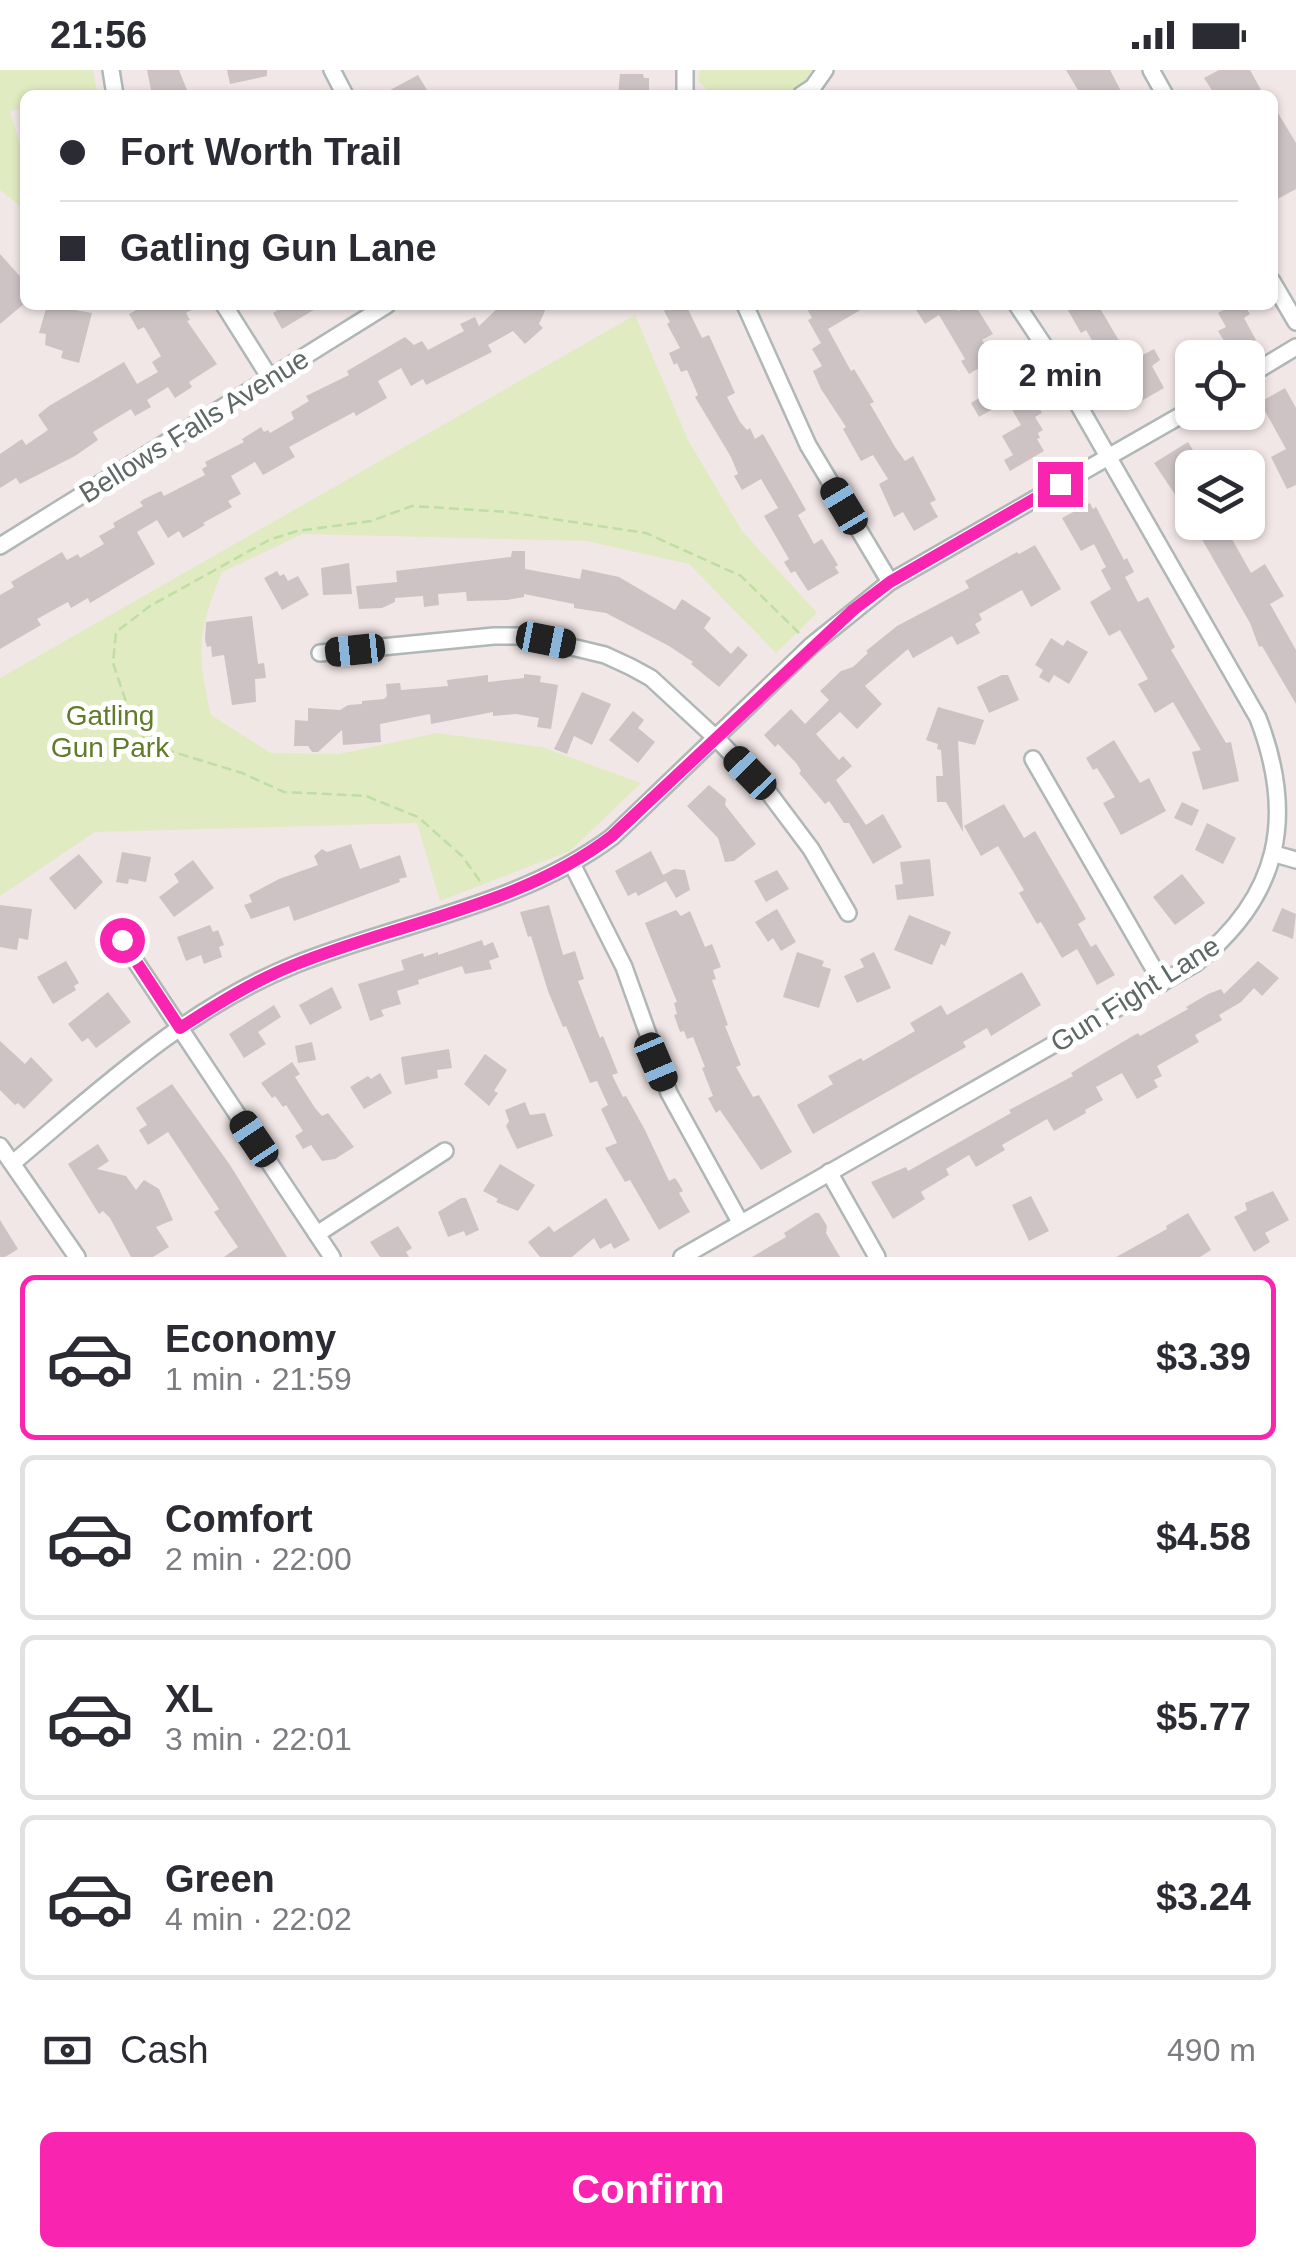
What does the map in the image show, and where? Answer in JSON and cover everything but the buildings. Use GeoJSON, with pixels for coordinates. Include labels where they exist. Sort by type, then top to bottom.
{"type":"FeatureCollection","features":[{"type":"Feature","properties":{"kind":"street"},"geometry":{"type":"LineString","coordinates":[[808,90],[825,70]]}},
{"type":"Feature","properties":{"kind":"street"},"geometry":{"type":"LineString","coordinates":[[1278,292],[1296,322]]}},
{"type":"Feature","properties":{"kind":"street"},"geometry":{"type":"LineString","coordinates":[[227,310],[270,378]]}},
{"type":"Feature","properties":{"kind":"street","name":"Bellows Falls Avenue"},"geometry":{"type":"LineString","coordinates":[[0,546],[379,310]]}},
{"type":"Feature","properties":{"kind":"street"},"geometry":{"type":"LineString","coordinates":[[747,310],[808,445],[890,582]]}},
{"type":"Feature","properties":{"kind":"street","name":"Gun Fight Lane"},"geometry":{"type":"LineString","coordinates":[[682,1257],[1196,962],[1234,930],[1260,891],[1275,854],[1281,802],[1279,775],[1269,742],[1021,310]]}},
{"type":"Feature","properties":{"kind":"street"},"geometry":{"type":"LineString","coordinates":[[1265,366],[1296,347]]}},
{"type":"Feature","properties":{"kind":"street"},"geometry":{"type":"LineString","coordinates":[[14,1162],[180,1028],[229,996],[296,964],[492,897],[572,864],[612,836],[812,645],[890,582],[1175,418]]}},
{"type":"Feature","properties":{"kind":"street"},"geometry":{"type":"LineString","coordinates":[[320,653],[526,636],[605,655],[651,678],[717,739],[788,816],[848,912]]}},
{"type":"Feature","properties":{"kind":"street"},"geometry":{"type":"LineString","coordinates":[[1033,758],[1162,982]]}},
{"type":"Feature","properties":{"kind":"street"},"geometry":{"type":"LineString","coordinates":[[1275,854],[1296,860]]}},
{"type":"Feature","properties":{"kind":"street"},"geometry":{"type":"LineString","coordinates":[[572,864],[624,967],[669,1093],[740,1222]]}},
{"type":"Feature","properties":{"kind":"street"},"geometry":{"type":"LineString","coordinates":[[122,940],[332,1257]]}},
{"type":"Feature","properties":{"kind":"street"},"geometry":{"type":"LineString","coordinates":[[0,1146],[77,1257]]}},
{"type":"Feature","properties":{"kind":"street"},"geometry":{"type":"LineString","coordinates":[[318,1234],[445,1151]]}},
{"type":"Feature","properties":{"kind":"street"},"geometry":{"type":"LineString","coordinates":[[829,1172],[877,1257]]}},
{"type":"Feature","properties":{"kind":"green space"},"geometry":{"type":"Polygon","coordinates":[[[0,70],[93,70],[97,90],[20,90],[20,108],[10,111],[20,146],[20,206],[0,190],[0,70]]]}},
{"type":"Feature","properties":{"kind":"green space"},"geometry":{"type":"Polygon","coordinates":[[[700,70],[812,70],[802,85],[791,90],[708,90],[698,81],[700,70]]]}},
{"type":"Feature","properties":{"kind":"green space","name":"Gatling Gun Park"},"geometry":{"type":"Polygon","coordinates":[[[635,315],[688,440],[742,531],[817,613],[776,653],[689,564],[587,541],[303,534],[222,572],[208,610],[202,642],[211,715],[271,753],[339,754],[437,733],[542,747],[641,783],[570,851],[440,901],[417,823],[95,832],[0,896],[0,678],[635,315]]]}},
{"type":"Feature","properties":{"kind":"route"},"geometry":{"type":"LineString","coordinates":[[122,940],[180,1028],[229,996],[296,964],[492,897],[572,864],[612,836],[853,610],[890,582],[1060,484]]}}]}
